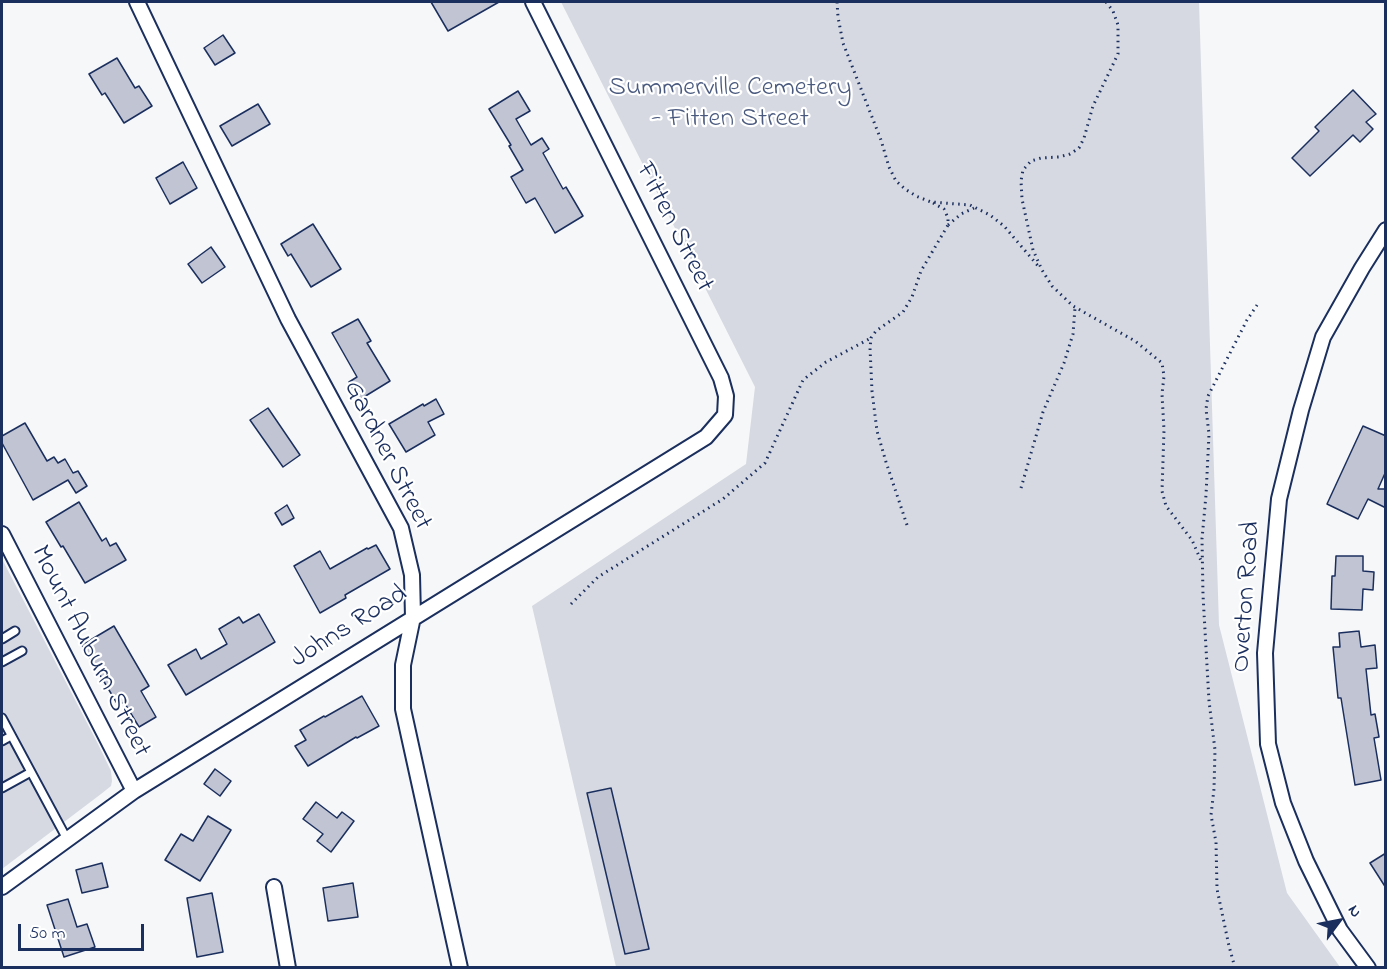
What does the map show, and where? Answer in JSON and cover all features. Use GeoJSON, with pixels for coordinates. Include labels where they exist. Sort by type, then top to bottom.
{"type":"FeatureCollection","features":[{"type":"Feature","properties":{"kind":"street","name":"Gardner Street"},"geometry":{"type":"LineString","coordinates":[[137,2],[288,319],[401,528],[412,575],[413,617],[403,665],[403,709],[460,968]]}},
{"type":"Feature","properties":{"kind":"street","name":"Fitten Street"},"geometry":{"type":"LineString","coordinates":[[533,2],[721,378],[726,396],[725,415]]}},
{"type":"Feature","properties":{"kind":"street","name":"Overton Road"},"geometry":{"type":"LineString","coordinates":[[1368,968],[1340,930],[1306,861],[1283,803],[1268,744],[1265,653],[1279,499],[1301,410],[1323,337],[1386,230]]}},
{"type":"Feature","properties":{"kind":"street","name":"Johns Road"},"geometry":{"type":"LineString","coordinates":[[2,887],[134,791],[706,436],[725,415]]}},
{"type":"Feature","properties":{"kind":"street","name":"Mount Auburn Street"},"geometry":{"type":"LineString","coordinates":[[2,534],[134,791]]}},
{"type":"Feature","properties":{"kind":"street"},"geometry":{"type":"LineString","coordinates":[[274,886],[288,968]]}},
{"type":"Feature","properties":{"kind":"lane"},"geometry":{"type":"LineString","coordinates":[[2,639],[15,632]]}},
{"type":"Feature","properties":{"kind":"lane"},"geometry":{"type":"LineString","coordinates":[[2,662],[22,651]]}},
{"type":"Feature","properties":{"kind":"lane"},"geometry":{"type":"LineString","coordinates":[[2,718],[67,839]]}},
{"type":"Feature","properties":{"kind":"lane"},"geometry":{"type":"LineString","coordinates":[[2,741],[11,736]]}},
{"type":"Feature","properties":{"kind":"lane"},"geometry":{"type":"LineString","coordinates":[[2,788],[31,772]]}},
{"type":"Feature","properties":{"kind":"path"},"geometry":{"type":"LineString","coordinates":[[837,2],[843,43],[881,140],[889,167],[896,181],[904,189],[944,209],[948,225]]}},
{"type":"Feature","properties":{"kind":"path"},"geometry":{"type":"LineString","coordinates":[[1041,270],[1033,250],[1026,216],[1021,181],[1023,170],[1031,161],[1070,154],[1078,148],[1084,138],[1093,106],[1118,54],[1118,25],[1113,10],[1106,2]]}},
{"type":"Feature","properties":{"kind":"path"},"geometry":{"type":"LineString","coordinates":[[932,202],[970,205],[990,215],[1004,226],[1053,286],[1076,308],[1135,341],[1162,363],[1164,376],[1162,491],[1167,506],[1192,540],[1202,563]]}},
{"type":"Feature","properties":{"kind":"path"},"geometry":{"type":"LineString","coordinates":[[571,604],[598,577],[723,500],[765,463],[802,380],[826,363],[871,338],[876,331],[903,312],[912,297],[921,271],[948,225],[961,214],[975,208]]}},
{"type":"Feature","properties":{"kind":"path"},"geometry":{"type":"LineString","coordinates":[[1235,968],[1217,889],[1216,842],[1211,815],[1215,750],[1209,701],[1202,563],[1209,434],[1206,410],[1208,396],[1257,305]]}},
{"type":"Feature","properties":{"kind":"path"},"geometry":{"type":"LineString","coordinates":[[1021,488],[1043,412],[1064,363],[1073,334],[1076,308]]}},
{"type":"Feature","properties":{"kind":"path"},"geometry":{"type":"LineString","coordinates":[[871,338],[872,391],[877,431],[907,525]]}},
{"type":"Feature","properties":{"kind":"green space","name":"Summerville Cemetery - Fitten Street"},"geometry":{"type":"Polygon","coordinates":[[[561,2],[1199,2],[1219,625],[1287,893],[1340,967],[616,967],[532,606],[746,464],[755,387],[561,2]]]}},
{"type":"Feature","properties":{"kind":"green space"},"geometry":{"type":"Polygon","coordinates":[[[2,559],[98,744],[111,771],[112,781],[111,786],[101,794],[2,869],[2,559]]]}},
{"type":"Feature","properties":{"kind":"building"},"geometry":{"type":"Polygon","coordinates":[[[431,2],[499,2],[448,31],[431,2]]]}},
{"type":"Feature","properties":{"kind":"building"},"geometry":{"type":"Polygon","coordinates":[[[223,35],[235,53],[215,65],[204,48],[223,35]]]}},
{"type":"Feature","properties":{"kind":"building"},"geometry":{"type":"Polygon","coordinates":[[[117,58],[135,88],[139,86],[152,106],[124,123],[105,93],[102,95],[89,74],[117,58]]]}},
{"type":"Feature","properties":{"kind":"building"},"geometry":{"type":"Polygon","coordinates":[[[1353,90],[1376,114],[1366,122],[1373,129],[1360,142],[1353,135],[1310,176],[1292,158],[1319,131],[1315,127],[1353,90]]]}},
{"type":"Feature","properties":{"kind":"building"},"geometry":{"type":"Polygon","coordinates":[[[518,91],[530,111],[516,119],[531,145],[542,138],[549,149],[543,153],[563,189],[566,187],[583,216],[555,233],[535,198],[526,203],[511,177],[523,170],[489,109],[518,91]]]}},
{"type":"Feature","properties":{"kind":"building"},"geometry":{"type":"Polygon","coordinates":[[[258,104],[270,124],[232,146],[220,126],[258,104]]]}},
{"type":"Feature","properties":{"kind":"building"},"geometry":{"type":"Polygon","coordinates":[[[183,162],[197,188],[170,204],[156,178],[183,162]]]}},
{"type":"Feature","properties":{"kind":"building"},"geometry":{"type":"Polygon","coordinates":[[[313,224],[341,269],[311,287],[291,254],[288,256],[281,244],[313,224]]]}},
{"type":"Feature","properties":{"kind":"building"},"geometry":{"type":"Polygon","coordinates":[[[211,247],[225,267],[202,283],[188,264],[211,247]]]}},
{"type":"Feature","properties":{"kind":"building"},"geometry":{"type":"Polygon","coordinates":[[[358,319],[371,341],[367,343],[390,381],[359,400],[349,382],[357,377],[332,333],[358,319]]]}},
{"type":"Feature","properties":{"kind":"building"},"geometry":{"type":"Polygon","coordinates":[[[436,399],[444,414],[428,422],[435,435],[406,452],[389,424],[436,399]]]}},
{"type":"Feature","properties":{"kind":"building"},"geometry":{"type":"Polygon","coordinates":[[[268,408],[300,455],[283,467],[250,420],[268,408]]]}},
{"type":"Feature","properties":{"kind":"building"},"geometry":{"type":"Polygon","coordinates":[[[25,423],[47,461],[54,457],[58,463],[65,459],[73,473],[78,471],[87,486],[76,493],[68,480],[33,500],[2,443],[2,436],[25,423]]]}},
{"type":"Feature","properties":{"kind":"building"},"geometry":{"type":"Polygon","coordinates":[[[1363,426],[1386,436],[1386,471],[1378,489],[1386,489],[1386,508],[1368,499],[1358,519],[1327,504],[1363,426]]]}},
{"type":"Feature","properties":{"kind":"building"},"geometry":{"type":"Polygon","coordinates":[[[79,502],[102,541],[106,538],[110,546],[116,543],[126,560],[85,583],[46,522],[79,502]]]}},
{"type":"Feature","properties":{"kind":"building"},"geometry":{"type":"Polygon","coordinates":[[[287,505],[294,518],[282,525],[275,513],[287,505]]]}},
{"type":"Feature","properties":{"kind":"building"},"geometry":{"type":"Polygon","coordinates":[[[376,545],[390,569],[345,595],[346,598],[320,613],[294,566],[320,551],[330,569],[376,545]]]}},
{"type":"Feature","properties":{"kind":"building"},"geometry":{"type":"Polygon","coordinates":[[[1336,556],[1363,556],[1363,571],[1374,572],[1373,590],[1363,589],[1362,610],[1331,609],[1332,576],[1335,576],[1336,556]]]}},
{"type":"Feature","properties":{"kind":"building"},"geometry":{"type":"Polygon","coordinates":[[[259,614],[275,642],[186,695],[168,665],[196,649],[201,659],[227,644],[219,629],[239,617],[243,623],[259,614]]]}},
{"type":"Feature","properties":{"kind":"building"},"geometry":{"type":"Polygon","coordinates":[[[114,626],[149,686],[141,691],[156,717],[139,727],[124,702],[118,705],[82,645],[114,626]]]}},
{"type":"Feature","properties":{"kind":"building"},"geometry":{"type":"Polygon","coordinates":[[[1359,631],[1361,647],[1375,645],[1377,668],[1366,669],[1371,715],[1375,714],[1379,737],[1374,738],[1381,780],[1355,785],[1341,698],[1338,698],[1333,647],[1340,647],[1339,633],[1359,631]]]}},
{"type":"Feature","properties":{"kind":"building"},"geometry":{"type":"Polygon","coordinates":[[[362,696],[379,726],[308,766],[295,746],[306,740],[300,730],[362,696]]]}},
{"type":"Feature","properties":{"kind":"building"},"geometry":{"type":"Polygon","coordinates":[[[215,769],[231,781],[220,796],[204,784],[215,769]]]}},
{"type":"Feature","properties":{"kind":"building"},"geometry":{"type":"Polygon","coordinates":[[[611,788],[649,949],[625,954],[587,793],[611,788]]]}},
{"type":"Feature","properties":{"kind":"building"},"geometry":{"type":"Polygon","coordinates":[[[316,802],[337,818],[342,812],[354,821],[331,852],[317,841],[323,834],[303,819],[316,802]]]}},
{"type":"Feature","properties":{"kind":"building"},"geometry":{"type":"Polygon","coordinates":[[[208,816],[231,830],[200,881],[165,860],[181,834],[193,841],[208,816]]]}},
{"type":"Feature","properties":{"kind":"building"},"geometry":{"type":"Polygon","coordinates":[[[1386,853],[1386,888],[1370,863],[1386,853]]]}},
{"type":"Feature","properties":{"kind":"building"},"geometry":{"type":"Polygon","coordinates":[[[102,863],[108,887],[82,893],[76,870],[102,863]]]}},
{"type":"Feature","properties":{"kind":"building"},"geometry":{"type":"Polygon","coordinates":[[[353,883],[358,917],[328,921],[323,888],[353,883]]]}},
{"type":"Feature","properties":{"kind":"building"},"geometry":{"type":"Polygon","coordinates":[[[212,893],[223,952],[197,957],[187,898],[212,893]]]}},
{"type":"Feature","properties":{"kind":"building"},"geometry":{"type":"Polygon","coordinates":[[[68,899],[77,927],[87,924],[95,947],[64,957],[47,905],[68,899]]]}}]}
